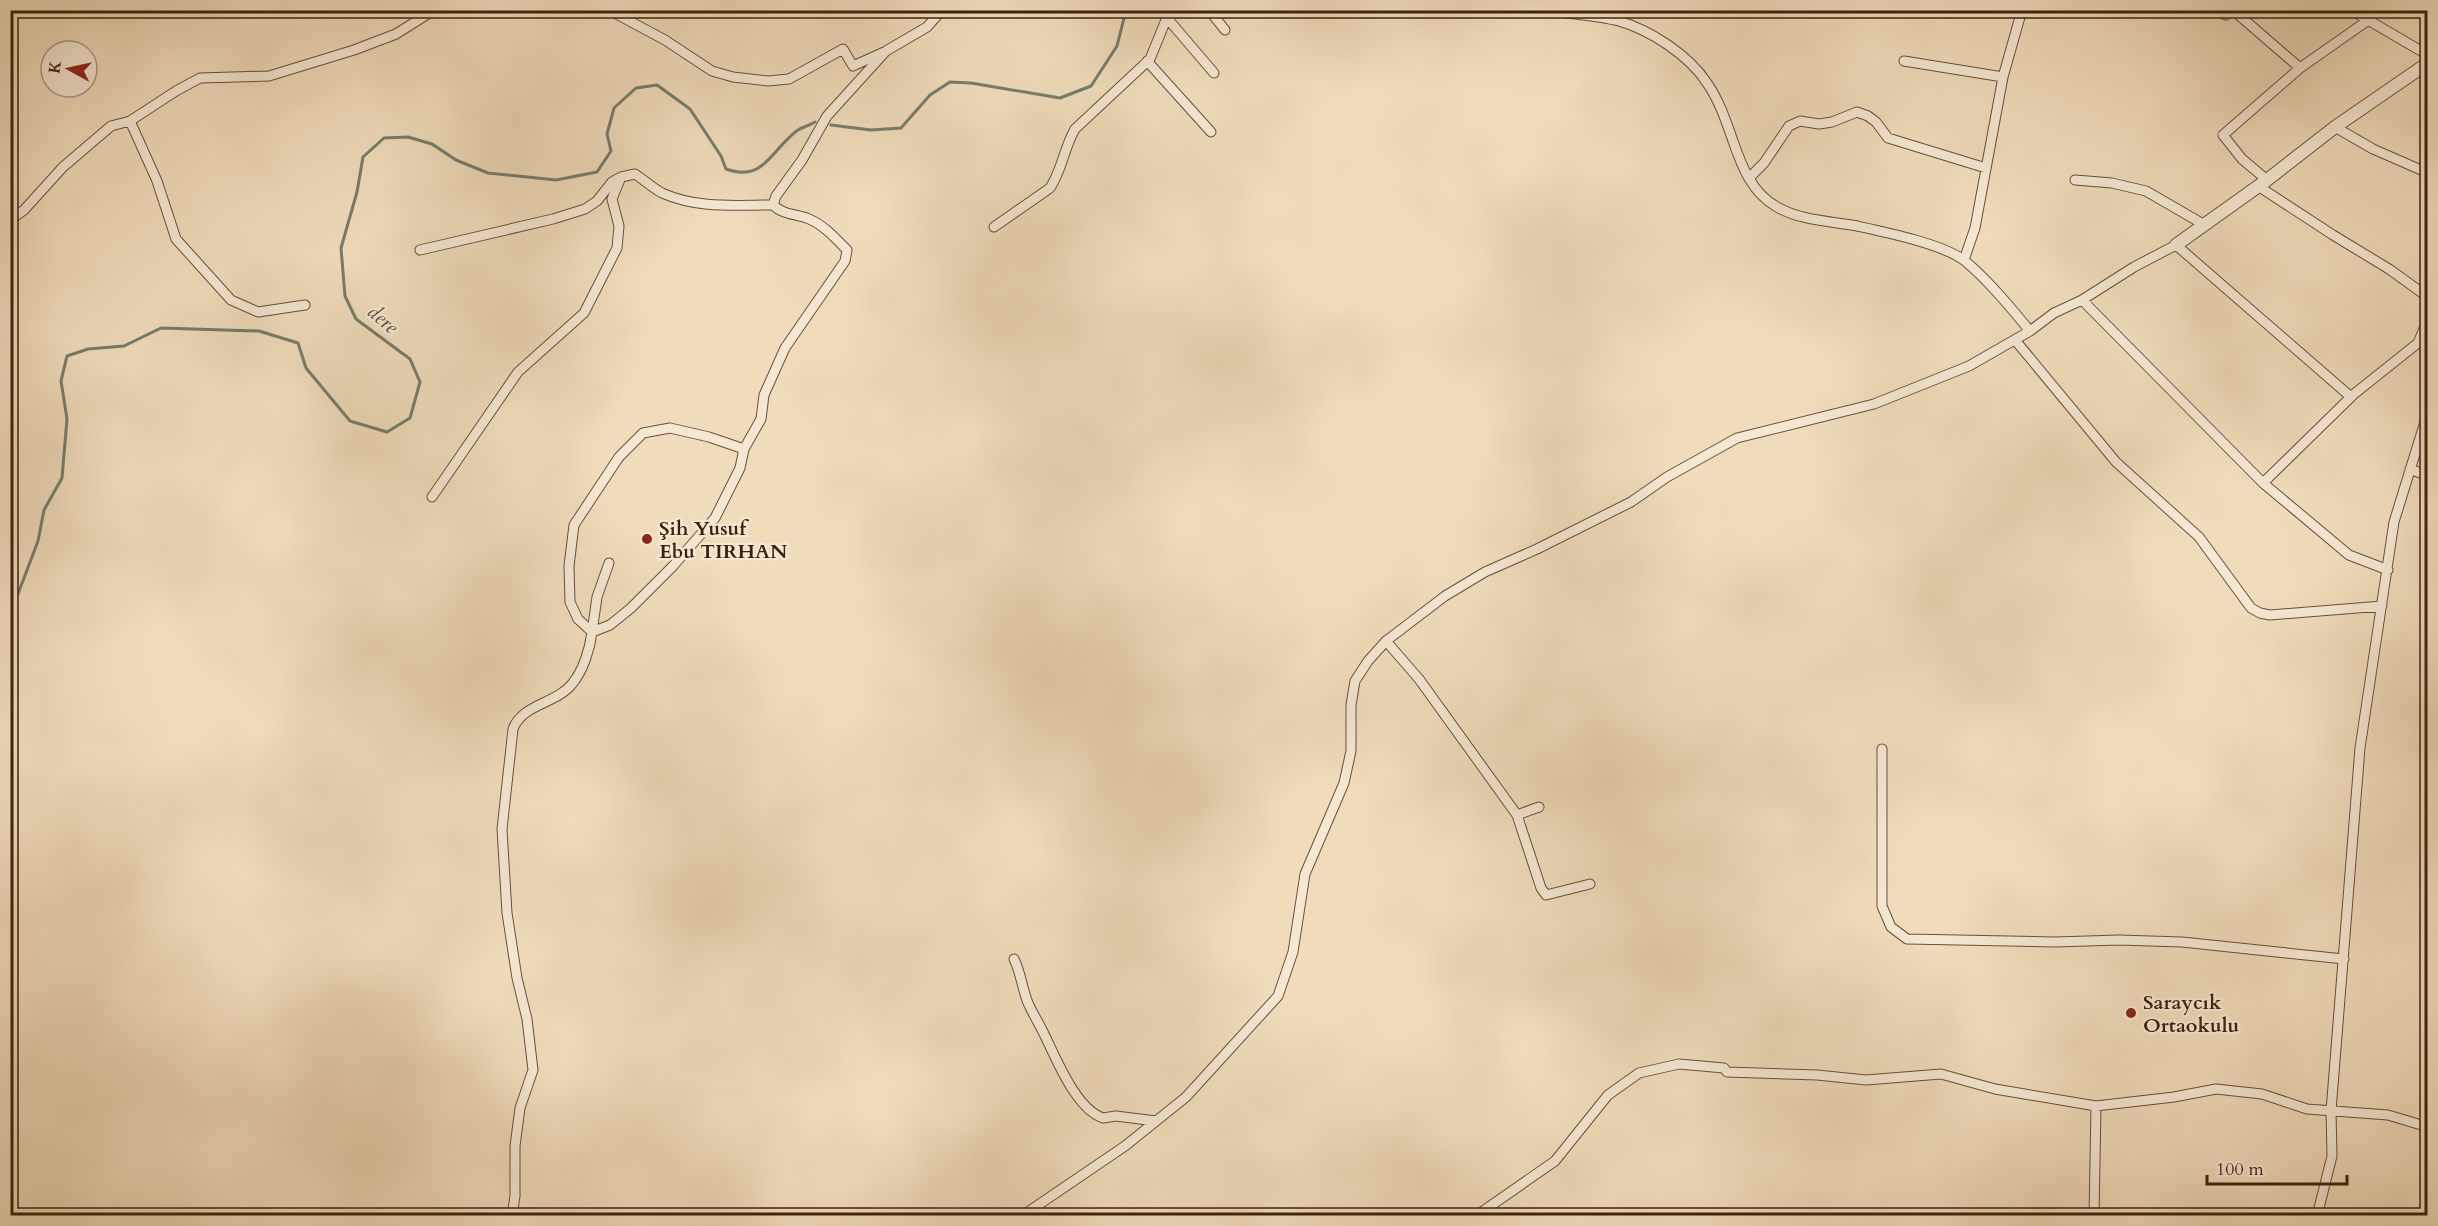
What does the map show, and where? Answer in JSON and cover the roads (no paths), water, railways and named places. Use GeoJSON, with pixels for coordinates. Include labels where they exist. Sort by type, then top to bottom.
{"type":"FeatureCollection","features":[{"type":"Feature","properties":{"kind":"street"},"geometry":{"type":"LineString","coordinates":[[10,220],[24,210],[63,167],[111,126],[130,122],[200,78],[269,76],[354,50],[396,34],[434,11],[449,10]]}},
{"type":"Feature","properties":{"kind":"street"},"geometry":{"type":"LineString","coordinates":[[609,10],[665,40],[712,71],[747,80],[789,79],[843,50],[853,66],[886,51],[927,27],[942,10]]}},
{"type":"Feature","properties":{"kind":"street"},"geometry":{"type":"LineString","coordinates":[[1209,10],[1225,30]]}},
{"type":"Feature","properties":{"kind":"street"},"geometry":{"type":"LineString","coordinates":[[1546,10],[1618,21],[1651,34],[1680,55],[1706,81],[1723,112],[1749,178],[1758,193],[1777,207],[1804,218],[1856,226],[1898,236],[1931,245],[1964,260],[2030,331]]}},
{"type":"Feature","properties":{"kind":"street"},"geometry":{"type":"LineString","coordinates":[[1964,260],[1975,228],[2004,77],[2022,10]]}},
{"type":"Feature","properties":{"kind":"street"},"geometry":{"type":"LineString","coordinates":[[2215,10],[2226,15],[2232,10],[2300,68]]}},
{"type":"Feature","properties":{"kind":"street"},"geometry":{"type":"LineString","coordinates":[[2351,10],[2427,55]]}},
{"type":"Feature","properties":{"kind":"street"},"geometry":{"type":"LineString","coordinates":[[2375,10],[2367,21],[2300,68],[2223,135],[2263,183],[2333,235],[2389,269],[2427,297]]}},
{"type":"Feature","properties":{"kind":"street"},"geometry":{"type":"LineString","coordinates":[[994,227],[1050,188],[1056,179],[1075,129],[1147,61],[1168,14],[1214,73]]}},
{"type":"Feature","properties":{"kind":"street"},"geometry":{"type":"LineString","coordinates":[[773,205],[776,196],[802,160],[827,116],[886,51]]}},
{"type":"Feature","properties":{"kind":"street"},"geometry":{"type":"LineString","coordinates":[[1147,61],[1210,132]]}},
{"type":"Feature","properties":{"kind":"street"},"geometry":{"type":"LineString","coordinates":[[1904,61],[2004,77]]}},
{"type":"Feature","properties":{"kind":"street"},"geometry":{"type":"LineString","coordinates":[[1022,1215],[1125,1146],[1186,1097],[1278,996],[1293,952],[1305,874],[1344,783],[1351,752],[1355,681],[1368,661],[1386,641],[1445,596],[1485,572],[1631,502],[1667,477],[1737,438],[1874,404],[1969,366],[2030,331],[2054,313],[2082,300],[2134,267],[2176,245],[2263,183],[2335,127],[2427,63]]}},
{"type":"Feature","properties":{"kind":"street"},"geometry":{"type":"LineString","coordinates":[[1749,178],[1764,163],[1789,126],[1800,121],[1819,124],[1832,122],[1857,112],[1876,122],[1888,138],[1986,168]]}},
{"type":"Feature","properties":{"kind":"street"},"geometry":{"type":"LineString","coordinates":[[130,122],[157,182],[176,239],[231,300],[258,312],[305,305]]}},
{"type":"Feature","properties":{"kind":"street"},"geometry":{"type":"LineString","coordinates":[[2335,127],[2373,149],[2427,173]]}},
{"type":"Feature","properties":{"kind":"street"},"geometry":{"type":"LineString","coordinates":[[420,250],[585,209],[597,201],[612,182],[621,177],[636,174],[660,192],[690,203],[773,205],[778,210],[809,219],[824,228],[847,250],[845,261],[785,348],[764,395],[761,419],[744,449],[740,468],[715,518],[673,566],[631,608],[610,625],[592,632]]}},
{"type":"Feature","properties":{"kind":"street"},"geometry":{"type":"LineString","coordinates":[[432,497],[518,372],[584,314],[617,248],[619,226],[612,199],[621,177]]}},
{"type":"Feature","properties":{"kind":"street"},"geometry":{"type":"LineString","coordinates":[[2075,180],[2112,183],[2146,191],[2204,224]]}},
{"type":"Feature","properties":{"kind":"street"},"geometry":{"type":"LineString","coordinates":[[2176,245],[2351,397]]}},
{"type":"Feature","properties":{"kind":"street"},"geometry":{"type":"LineString","coordinates":[[2082,300],[2263,483],[2349,555],[2388,570]]}},
{"type":"Feature","properties":{"kind":"street"},"geometry":{"type":"LineString","coordinates":[[2263,483],[2351,397],[2418,343],[2427,319]]}},
{"type":"Feature","properties":{"kind":"street"},"geometry":{"type":"LineString","coordinates":[[2015,340],[2116,462],[2199,537],[2250,608],[2270,615],[2382,606]]}},
{"type":"Feature","properties":{"kind":"street"},"geometry":{"type":"LineString","coordinates":[[2317,1215],[2332,1156],[2331,1111],[2360,748],[2394,522],[2427,412]]}},
{"type":"Feature","properties":{"kind":"street"},"geometry":{"type":"LineString","coordinates":[[592,632],[578,619],[570,602],[569,566],[574,525],[619,457],[643,433],[670,428],[710,437],[744,449]]}},
{"type":"Feature","properties":{"kind":"street"},"geometry":{"type":"LineString","coordinates":[[2410,469],[2427,476]]}},
{"type":"Feature","properties":{"kind":"street"},"geometry":{"type":"LineString","coordinates":[[512,1215],[515,1196],[515,1146],[520,1108],[533,1070],[527,1019],[517,978],[507,913],[502,829],[513,729],[522,715],[572,685],[590,648],[597,597],[609,563]]}},
{"type":"Feature","properties":{"kind":"street"},"geometry":{"type":"LineString","coordinates":[[1386,641],[1419,679],[1517,815],[1541,888],[1546,895],[1590,884]]}},
{"type":"Feature","properties":{"kind":"street"},"geometry":{"type":"LineString","coordinates":[[1882,749],[1882,906],[1891,927],[1907,939],[2182,942],[2344,959]]}},
{"type":"Feature","properties":{"kind":"street"},"geometry":{"type":"LineString","coordinates":[[1517,815],[1539,807]]}},
{"type":"Feature","properties":{"kind":"street"},"geometry":{"type":"LineString","coordinates":[[1014,959],[1027,1000],[1054,1058],[1084,1104],[1097,1116],[1103,1118],[1116,1116],[1156,1121]]}},
{"type":"Feature","properties":{"kind":"street"},"geometry":{"type":"LineString","coordinates":[[1476,1215],[1496,1204],[1555,1161],[1608,1095],[1639,1073],[1679,1064],[1724,1068],[1727,1072],[1816,1075],[1866,1080],[1941,1074],[1995,1089],[2096,1106],[2174,1097],[2216,1089],[2262,1094],[2307,1109],[2388,1114],[2427,1127]]}},
{"type":"Feature","properties":{"kind":"street"},"geometry":{"type":"LineString","coordinates":[[2094,1215],[2096,1106]]}},
{"type":"Feature","properties":{"kind":"waterway"},"geometry":{"type":"LineString","coordinates":[[831,125],[871,130],[901,128],[930,95],[950,82],[971,83],[1060,98],[1091,86],[1117,46],[1126,10]]}},
{"type":"Feature","properties":{"kind":"waterway","name":"dere"},"geometry":{"type":"LineString","coordinates":[[10,615],[38,541],[44,510],[62,478],[67,419],[61,381],[67,356],[88,349],[124,346],[161,328],[259,331],[298,343],[306,368],[350,421],[387,432],[410,418],[420,382],[410,359],[356,319],[345,296],[341,248],[357,192],[363,157],[384,138],[408,137],[432,144],[456,160],[488,173],[556,180],[597,172],[611,151],[607,134],[614,108],[636,88],[657,85],[690,109],[721,156],[726,169],[739,172],[759,168],[798,130],[815,122]]}},
{"type":"Feature","properties":{"kind":"place","name":"Şih Yusuf Ebu TIRHAN"},"geometry":{"type":"Point","coordinates":[647,539]}},
{"type":"Feature","properties":{"kind":"place","name":"Saraycık Ortaokulu"},"geometry":{"type":"Point","coordinates":[2131,1013]}}]}
